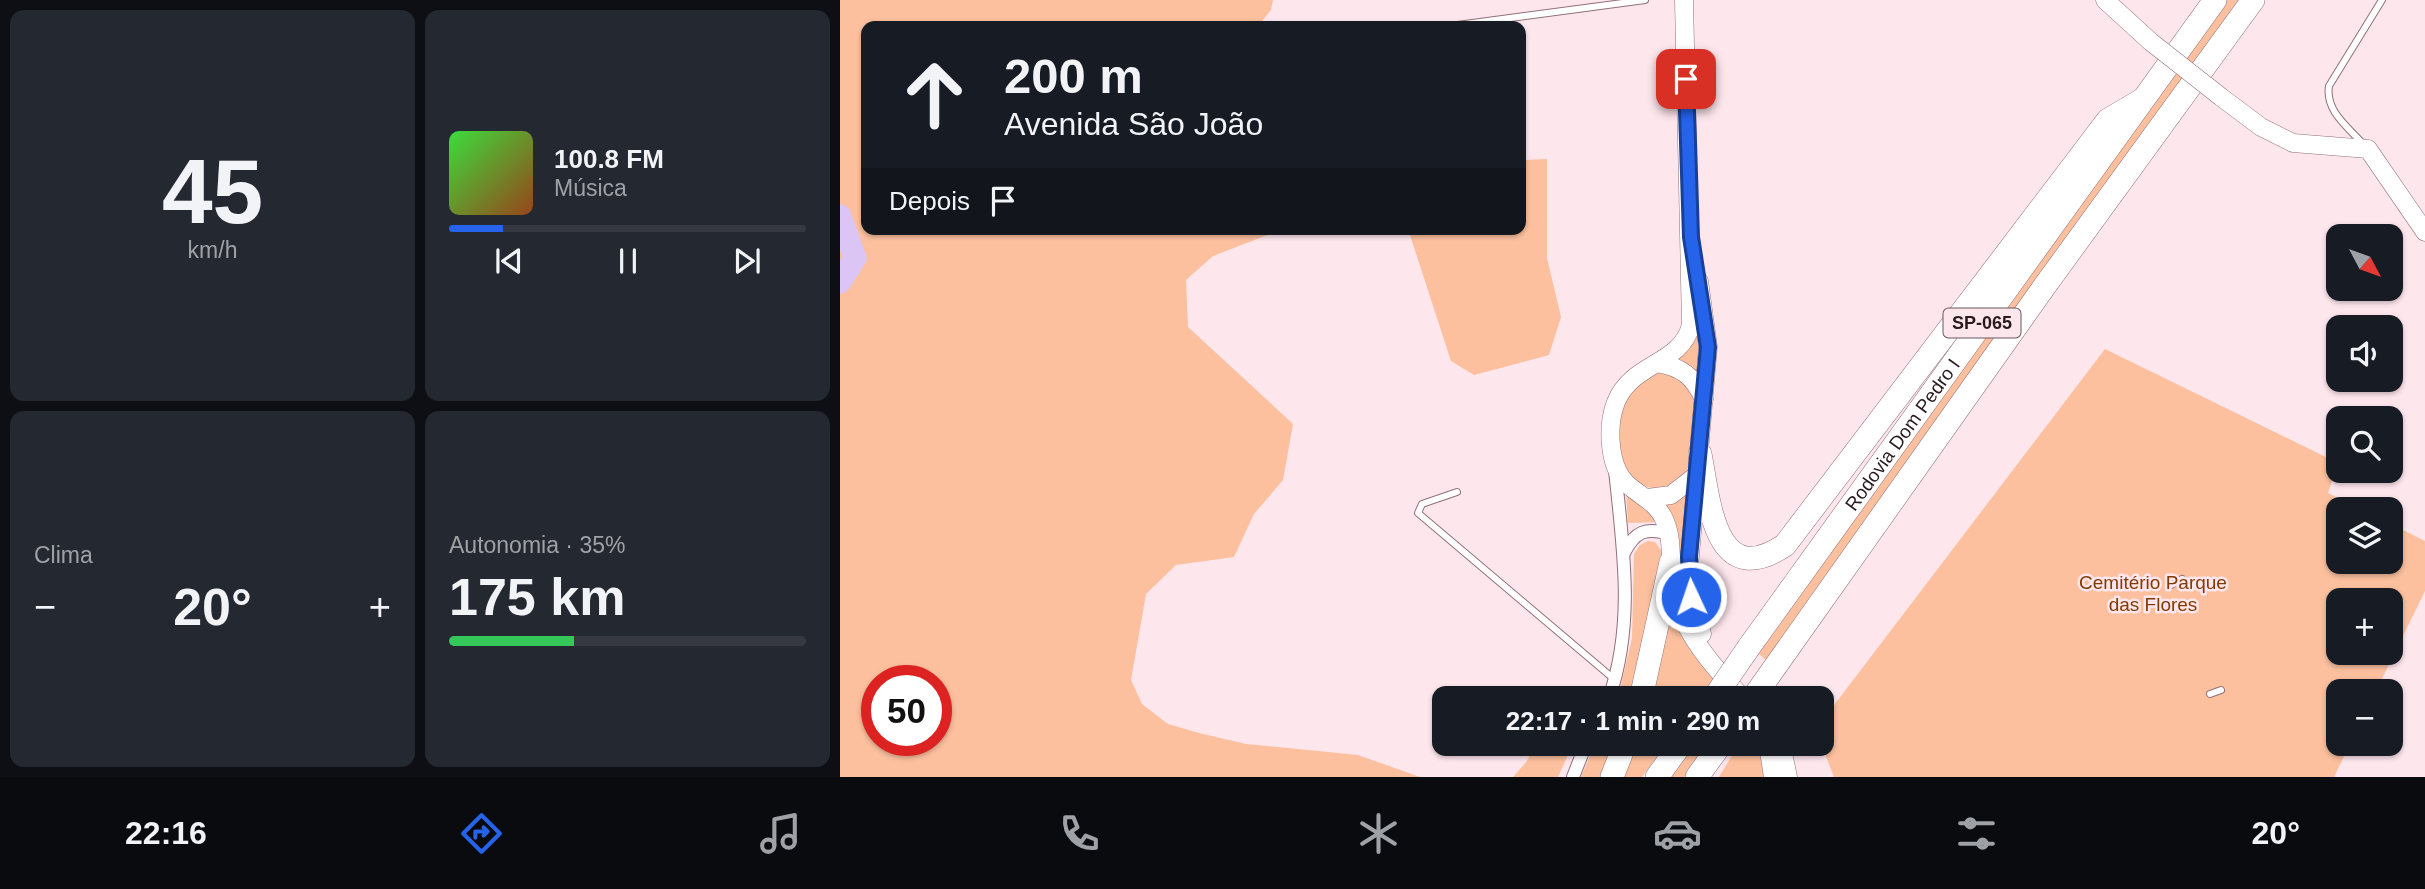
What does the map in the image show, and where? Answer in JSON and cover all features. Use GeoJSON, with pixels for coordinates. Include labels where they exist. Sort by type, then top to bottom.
{"type":"FeatureCollection","features":[{"type":"Feature","properties":{"kind":"highway","name":"Rodovia Dom Pedro I"},"geometry":{"type":"LineString","coordinates":[[1722,686],[2215,0]]}},
{"type":"Feature","properties":{"kind":"highway","name":"Rodovia Dom Pedro I"},"geometry":{"type":"LineString","coordinates":[[1756,686],[1771,674],[2044,287],[2253,0]]}},
{"type":"Feature","properties":{"kind":"highway"},"geometry":{"type":"LineString","coordinates":[[1699,464],[1715,531],[1725,546],[1739,555],[1754,558],[1771,554],[1785,545],[2108,120],[2145,99]]}},
{"type":"Feature","properties":{"kind":"highway"},"geometry":{"type":"LineString","coordinates":[[1644,686],[1671,562]]}},
{"type":"Feature","properties":{"kind":"highway"},"geometry":{"type":"LineString","coordinates":[[1612,777],[1620,756]]}},
{"type":"Feature","properties":{"kind":"highway"},"geometry":{"type":"LineString","coordinates":[[1657,777],[1672,756]]}},
{"type":"Feature","properties":{"kind":"highway"},"geometry":{"type":"LineString","coordinates":[[1697,776],[1712,756]]}},
{"type":"Feature","properties":{"kind":"main road"},"geometry":{"type":"LineString","coordinates":[[1684,0],[1691,237],[1689,334],[1676,350],[1634,375],[1617,400],[1612,421],[1614,465],[1624,481],[1648,498],[1662,514],[1670,534],[1674,592],[1680,611],[1716,667],[1734,686]]}},
{"type":"Feature","properties":{"kind":"main road"},"geometry":{"type":"LineString","coordinates":[[2105,0],[2151,42],[2261,127],[2293,142],[2368,149],[2425,232]]}},
{"type":"Feature","properties":{"kind":"main road"},"geometry":{"type":"LineString","coordinates":[[1691,237],[1707,327],[1705,402],[1688,578],[1695,615],[1716,667]]}},
{"type":"Feature","properties":{"kind":"main road"},"geometry":{"type":"LineString","coordinates":[[1657,363],[1672,366],[1690,375],[1705,402]]}},
{"type":"Feature","properties":{"kind":"main road"},"geometry":{"type":"LineString","coordinates":[[1648,498],[1671,495],[1699,464]]}},
{"type":"Feature","properties":{"kind":"main road"},"geometry":{"type":"LineString","coordinates":[[1770,756],[1773,777]]}},
{"type":"Feature","properties":{"kind":"main road"},"geometry":{"type":"LineString","coordinates":[[1784,756],[1788,777]]}},
{"type":"Feature","properties":{"kind":"street"},"geometry":{"type":"LineString","coordinates":[[1613,686],[1626,626],[1624,554],[1614,465]]}},
{"type":"Feature","properties":{"kind":"street"},"geometry":{"type":"LineString","coordinates":[[1624,554],[1631,538],[1641,531],[1652,530],[1670,534]]}},
{"type":"Feature","properties":{"kind":"street"},"geometry":{"type":"LineString","coordinates":[[1573,777],[1581,756]]}},
{"type":"Feature","properties":{"kind":"lane"},"geometry":{"type":"LineString","coordinates":[[1488,21],[1645,0]]}},
{"type":"Feature","properties":{"kind":"lane"},"geometry":{"type":"LineString","coordinates":[[2368,149],[2332,109],[2327,99],[2329,86],[2382,0]]}},
{"type":"Feature","properties":{"kind":"lane"},"geometry":{"type":"LineString","coordinates":[[1457,492],[1422,504],[1418,513],[1615,680]]}},
{"type":"Feature","properties":{"kind":"lane"},"geometry":{"type":"LineString","coordinates":[[2171,585],[2182,579]]}},
{"type":"Feature","properties":{"kind":"lane"},"geometry":{"type":"LineString","coordinates":[[2210,694],[2221,690]]}},
{"type":"Feature","properties":{"kind":"green space"},"geometry":{"type":"Polygon","coordinates":[[[840,0],[1273,0],[1271,10],[1262,21],[861,21],[861,235],[1267,235],[1213,256],[1186,280],[1188,327],[1293,424],[1283,480],[1254,514],[1234,557],[1176,565],[1146,594],[1131,680],[1142,704],[1168,724],[1246,744],[1358,755],[1420,777],[840,777],[840,0]]]}},
{"type":"Feature","properties":{"kind":"green space"},"geometry":{"type":"Polygon","coordinates":[[[2225,0],[2245,0],[1768,662],[1758,653],[2225,0]]]}},
{"type":"Feature","properties":{"kind":"green space"},"geometry":{"type":"Polygon","coordinates":[[[1547,159],[1547,258],[1561,317],[1549,355],[1474,375],[1451,361],[1410,235],[1526,235],[1526,160],[1547,159]]]}},
{"type":"Feature","properties":{"kind":"green space"},"geometry":{"type":"Polygon","coordinates":[[[1702,321],[1701,373],[1675,360],[1702,321]]]}},
{"type":"Feature","properties":{"kind":"green space","name":"Cemitério Parque das Flores"},"geometry":{"type":"Polygon","coordinates":[[[2105,349],[2326,457],[2326,483],[2331,483],[2328,493],[2336,497],[2326,497],[2326,574],[2403,574],[2403,530],[2425,541],[2425,591],[2403,636],[2403,588],[2326,588],[2326,665],[2389,665],[2382,679],[2326,679],[2326,756],[2344,756],[2334,777],[1834,777],[1826,756],[1834,756],[1834,705],[2105,349]]]}},
{"type":"Feature","properties":{"kind":"green space"},"geometry":{"type":"Polygon","coordinates":[[[1656,373],[1674,376],[1684,382],[1694,397],[1695,405],[1691,457],[1686,472],[1674,484],[1652,488],[1638,482],[1625,469],[1620,459],[1617,435],[1621,410],[1630,391],[1656,373]]]}},
{"type":"Feature","properties":{"kind":"green space"},"geometry":{"type":"Polygon","coordinates":[[[1691,488],[1682,578],[1671,515],[1666,505],[1676,501],[1691,488]]]}},
{"type":"Feature","properties":{"kind":"green space"},"geometry":{"type":"Polygon","coordinates":[[[1626,492],[1660,522],[1628,523],[1626,492]]]}},
{"type":"Feature","properties":{"kind":"green space"},"geometry":{"type":"Polygon","coordinates":[[[1648,541],[1655,542],[1664,554],[1636,686],[1621,686],[1632,638],[1634,554],[1640,545],[1648,541]]]}},
{"type":"Feature","properties":{"kind":"green space"},"geometry":{"type":"Polygon","coordinates":[[[1671,607],[1714,678],[1708,686],[1649,686],[1671,607]]]}},
{"type":"Feature","properties":{"kind":"green space"},"geometry":{"type":"Polygon","coordinates":[[[1529,756],[1568,756],[1558,777],[1513,777],[1529,756]]]}},
{"type":"Feature","properties":{"kind":"green space"},"geometry":{"type":"Polygon","coordinates":[[[1590,756],[1616,756],[1608,777],[1581,777],[1590,756]]]}},
{"type":"Feature","properties":{"kind":"green space"},"geometry":{"type":"Polygon","coordinates":[[[1626,756],[1657,756],[1642,777],[1618,777],[1626,756]]]}},
{"type":"Feature","properties":{"kind":"green space"},"geometry":{"type":"Polygon","coordinates":[[[1684,756],[1702,756],[1687,777],[1668,777],[1684,756]]]}},
{"type":"Feature","properties":{"kind":"green space"},"geometry":{"type":"Polygon","coordinates":[[[1732,756],[1763,756],[1767,777],[1719,777],[1732,756]]]}},
{"type":"Feature","properties":{"kind":"waterway"},"geometry":{"type":"LineString","coordinates":[[840,216],[855,258],[840,282]]}},
{"type":"Feature","properties":{"kind":"route"},"geometry":{"type":"LineString","coordinates":[[1686,79],[1691,237],[1708,347],[1689,557],[1691,597]]}}]}
